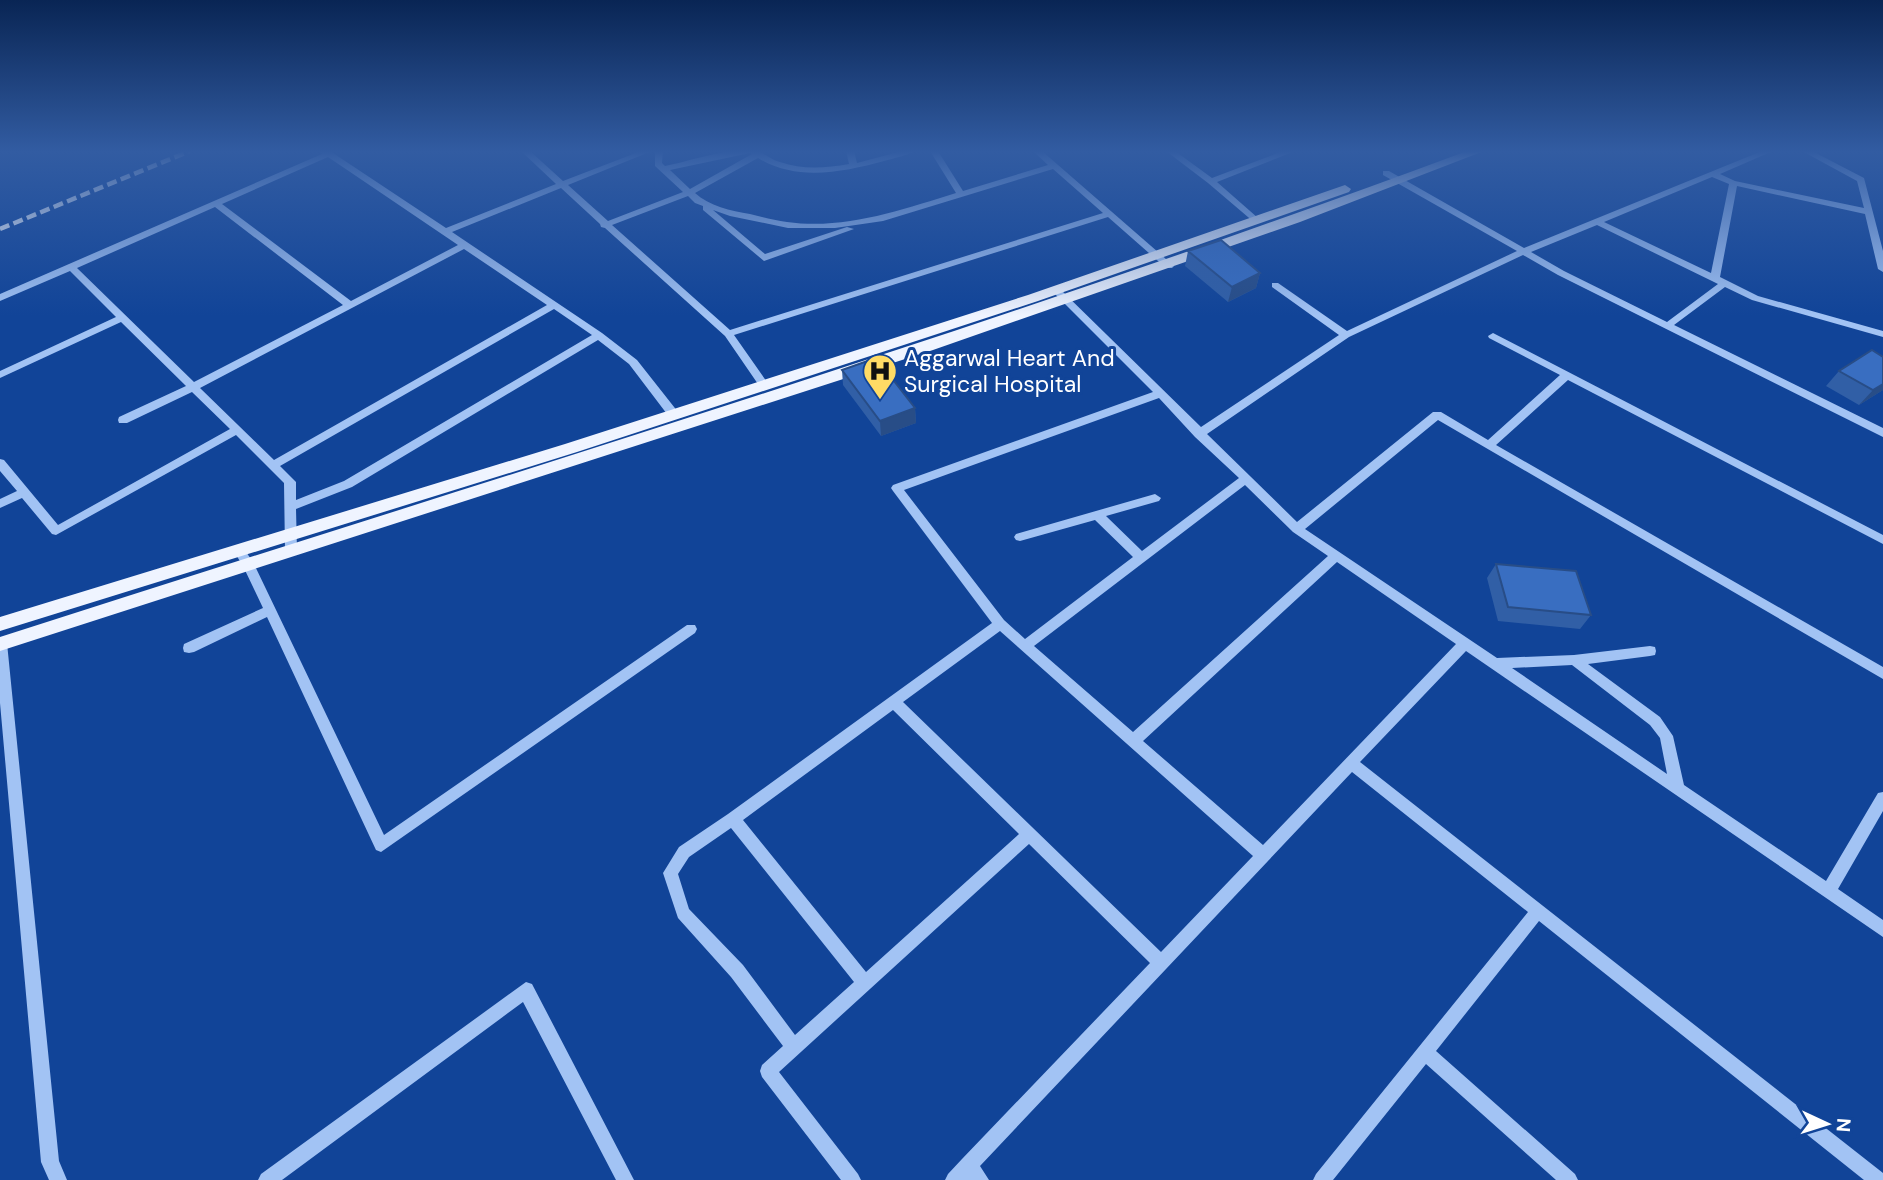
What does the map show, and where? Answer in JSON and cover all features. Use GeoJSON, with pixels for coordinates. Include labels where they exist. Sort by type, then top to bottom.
{"type":"FeatureCollection","features":[{"type":"Feature","properties":{"kind":"main road"},"geometry":{"type":"LineString","coordinates":[[0,624],[239,550],[291,543],[587,458],[1061,295],[1156,255],[1300,206]]}},
{"type":"Feature","properties":{"kind":"main road"},"geometry":{"type":"LineString","coordinates":[[0,643],[248,564],[291,543],[764,385],[1061,295],[1169,266],[1320,206]]}},
{"type":"Feature","properties":{"kind":"street"},"geometry":{"type":"LineString","coordinates":[[0,298],[209,206]]}},
{"type":"Feature","properties":{"kind":"street"},"geometry":{"type":"LineString","coordinates":[[220,206],[349,305]]}},
{"type":"Feature","properties":{"kind":"street"},"geometry":{"type":"LineString","coordinates":[[405,206],[599,335],[633,362],[674,415]]}},
{"type":"Feature","properties":{"kind":"street"},"geometry":{"type":"LineString","coordinates":[[444,232],[505,206]]}},
{"type":"Feature","properties":{"kind":"street"},"geometry":{"type":"LineString","coordinates":[[584,206],[728,334],[764,385]]}},
{"type":"Feature","properties":{"kind":"street"},"geometry":{"type":"LineString","coordinates":[[604,225],[654,206]]}},
{"type":"Feature","properties":{"kind":"street"},"geometry":{"type":"LineString","coordinates":[[704,206],[764,258],[922,206]]}},
{"type":"Feature","properties":{"kind":"street"},"geometry":{"type":"LineString","coordinates":[[710,206],[730,214],[788,225],[835,225],[880,219]]}},
{"type":"Feature","properties":{"kind":"street"},"geometry":{"type":"LineString","coordinates":[[1101,206],[1169,266]]}},
{"type":"Feature","properties":{"kind":"street"},"geometry":{"type":"LineString","coordinates":[[1239,206],[1255,220]]}},
{"type":"Feature","properties":{"kind":"street"},"geometry":{"type":"LineString","coordinates":[[1444,206],[1523,251],[1667,326],[1883,433]]}},
{"type":"Feature","properties":{"kind":"street"},"geometry":{"type":"LineString","coordinates":[[1199,434],[1346,335],[1523,251],[1633,206]]}},
{"type":"Feature","properties":{"kind":"street"},"geometry":{"type":"LineString","coordinates":[[1667,326],[1720,281],[1730,206]]}},
{"type":"Feature","properties":{"kind":"street"},"geometry":{"type":"LineString","coordinates":[[1841,206],[1869,212]]}},
{"type":"Feature","properties":{"kind":"street"},"geometry":{"type":"LineString","coordinates":[[1868,206],[1883,269]]}},
{"type":"Feature","properties":{"kind":"street"},"geometry":{"type":"LineString","coordinates":[[728,334],[1110,214]]}},
{"type":"Feature","properties":{"kind":"street"},"geometry":{"type":"LineString","coordinates":[[1596,221],[1755,298],[1883,334]]}},
{"type":"Feature","properties":{"kind":"street"},"geometry":{"type":"LineString","coordinates":[[123,420],[193,387],[465,245]]}},
{"type":"Feature","properties":{"kind":"street"},"geometry":{"type":"LineString","coordinates":[[71,267],[290,482],[291,543]]}},
{"type":"Feature","properties":{"kind":"street"},"geometry":{"type":"LineString","coordinates":[[1275,285],[1346,335]]}},
{"type":"Feature","properties":{"kind":"street"},"geometry":{"type":"LineString","coordinates":[[1061,295],[1297,530],[1883,929]]}},
{"type":"Feature","properties":{"kind":"street"},"geometry":{"type":"LineString","coordinates":[[273,465],[554,305]]}},
{"type":"Feature","properties":{"kind":"street"},"geometry":{"type":"LineString","coordinates":[[0,375],[122,317]]}},
{"type":"Feature","properties":{"kind":"street"},"geometry":{"type":"LineString","coordinates":[[290,506],[348,484],[599,335]]}},
{"type":"Feature","properties":{"kind":"street"},"geometry":{"type":"LineString","coordinates":[[1493,336],[1883,540]]}},
{"type":"Feature","properties":{"kind":"street"},"geometry":{"type":"LineString","coordinates":[[1489,445],[1567,375]]}},
{"type":"Feature","properties":{"kind":"street"},"geometry":{"type":"LineString","coordinates":[[1159,394],[897,488],[1000,624],[1263,855]]}},
{"type":"Feature","properties":{"kind":"street"},"geometry":{"type":"LineString","coordinates":[[1297,530],[1437,415],[1883,674]]}},
{"type":"Feature","properties":{"kind":"street"},"geometry":{"type":"LineString","coordinates":[[0,463],[56,531],[237,430]]}},
{"type":"Feature","properties":{"kind":"street"},"geometry":{"type":"LineString","coordinates":[[1025,646],[1245,479]]}},
{"type":"Feature","properties":{"kind":"street"},"geometry":{"type":"LineString","coordinates":[[0,504],[24,492]]}},
{"type":"Feature","properties":{"kind":"street"},"geometry":{"type":"LineString","coordinates":[[1020,537],[1155,498]]}},
{"type":"Feature","properties":{"kind":"street"},"geometry":{"type":"LineString","coordinates":[[1098,515],[1141,558]]}},
{"type":"Feature","properties":{"kind":"street"},"geometry":{"type":"LineString","coordinates":[[239,550],[271,610],[381,845],[691,629]]}},
{"type":"Feature","properties":{"kind":"street"},"geometry":{"type":"LineString","coordinates":[[1133,741],[1336,556]]}},
{"type":"Feature","properties":{"kind":"street"},"geometry":{"type":"LineString","coordinates":[[190,648],[271,610]]}},
{"type":"Feature","properties":{"kind":"street"},"geometry":{"type":"LineString","coordinates":[[794,1048],[737,971],[683,912],[670,873],[684,852],[1000,624]]}},
{"type":"Feature","properties":{"kind":"street"},"geometry":{"type":"LineString","coordinates":[[0,643],[50,1161],[58,1180]]}},
{"type":"Feature","properties":{"kind":"street"},"geometry":{"type":"LineString","coordinates":[[954,1180],[1464,644]]}},
{"type":"Feature","properties":{"kind":"street"},"geometry":{"type":"LineString","coordinates":[[1493,664],[1574,660],[1650,651]]}},
{"type":"Feature","properties":{"kind":"street"},"geometry":{"type":"LineString","coordinates":[[1574,660],[1655,721],[1666,736],[1678,790]]}},
{"type":"Feature","properties":{"kind":"street"},"geometry":{"type":"LineString","coordinates":[[894,702],[1161,963]]}},
{"type":"Feature","properties":{"kind":"street"},"geometry":{"type":"LineString","coordinates":[[1351,763],[1878,1180]]}},
{"type":"Feature","properties":{"kind":"street"},"geometry":{"type":"LineString","coordinates":[[1828,892],[1883,798]]}},
{"type":"Feature","properties":{"kind":"street"},"geometry":{"type":"LineString","coordinates":[[733,819],[865,983]]}},
{"type":"Feature","properties":{"kind":"street"},"geometry":{"type":"LineString","coordinates":[[852,1180],[768,1071],[1029,834]]}},
{"type":"Feature","properties":{"kind":"street"},"geometry":{"type":"LineString","coordinates":[[1322,1180],[1538,911]]}},
{"type":"Feature","properties":{"kind":"street"},"geometry":{"type":"LineString","coordinates":[[267,1180],[526,990],[625,1180]]}},
{"type":"Feature","properties":{"kind":"street"},"geometry":{"type":"LineString","coordinates":[[1425,1052],[1569,1180]]}},
{"type":"Feature","properties":{"kind":"street"},"geometry":{"type":"LineString","coordinates":[[968,1165],[980,1180]]}},
{"type":"Feature","properties":{"kind":"building"},"geometry":{"type":"Polygon","coordinates":[[[1221,240],[1260,273],[1232,287],[1188,251],[1221,240]]]}},
{"type":"Feature","properties":{"kind":"building"},"geometry":{"type":"Polygon","coordinates":[[[1872,350],[1883,357],[1883,384],[1873,390],[1839,371],[1872,350]]]}},
{"type":"Feature","properties":{"kind":"building"},"geometry":{"type":"Polygon","coordinates":[[[876,358],[915,408],[880,421],[842,370],[876,358]]]}},
{"type":"Feature","properties":{"kind":"building"},"geometry":{"type":"Polygon","coordinates":[[[1496,564],[1576,571],[1591,615],[1508,607],[1496,564]]]}},
{"type":"Feature","properties":{"kind":"railway"},"geometry":{"type":"LineString","coordinates":[[0,229],[56,206]]}},
{"type":"Feature","properties":{"kind":"place","name":"Aggarwal Heart And Surgical Hospital"},"geometry":{"type":"Point","coordinates":[880,401]}}]}
